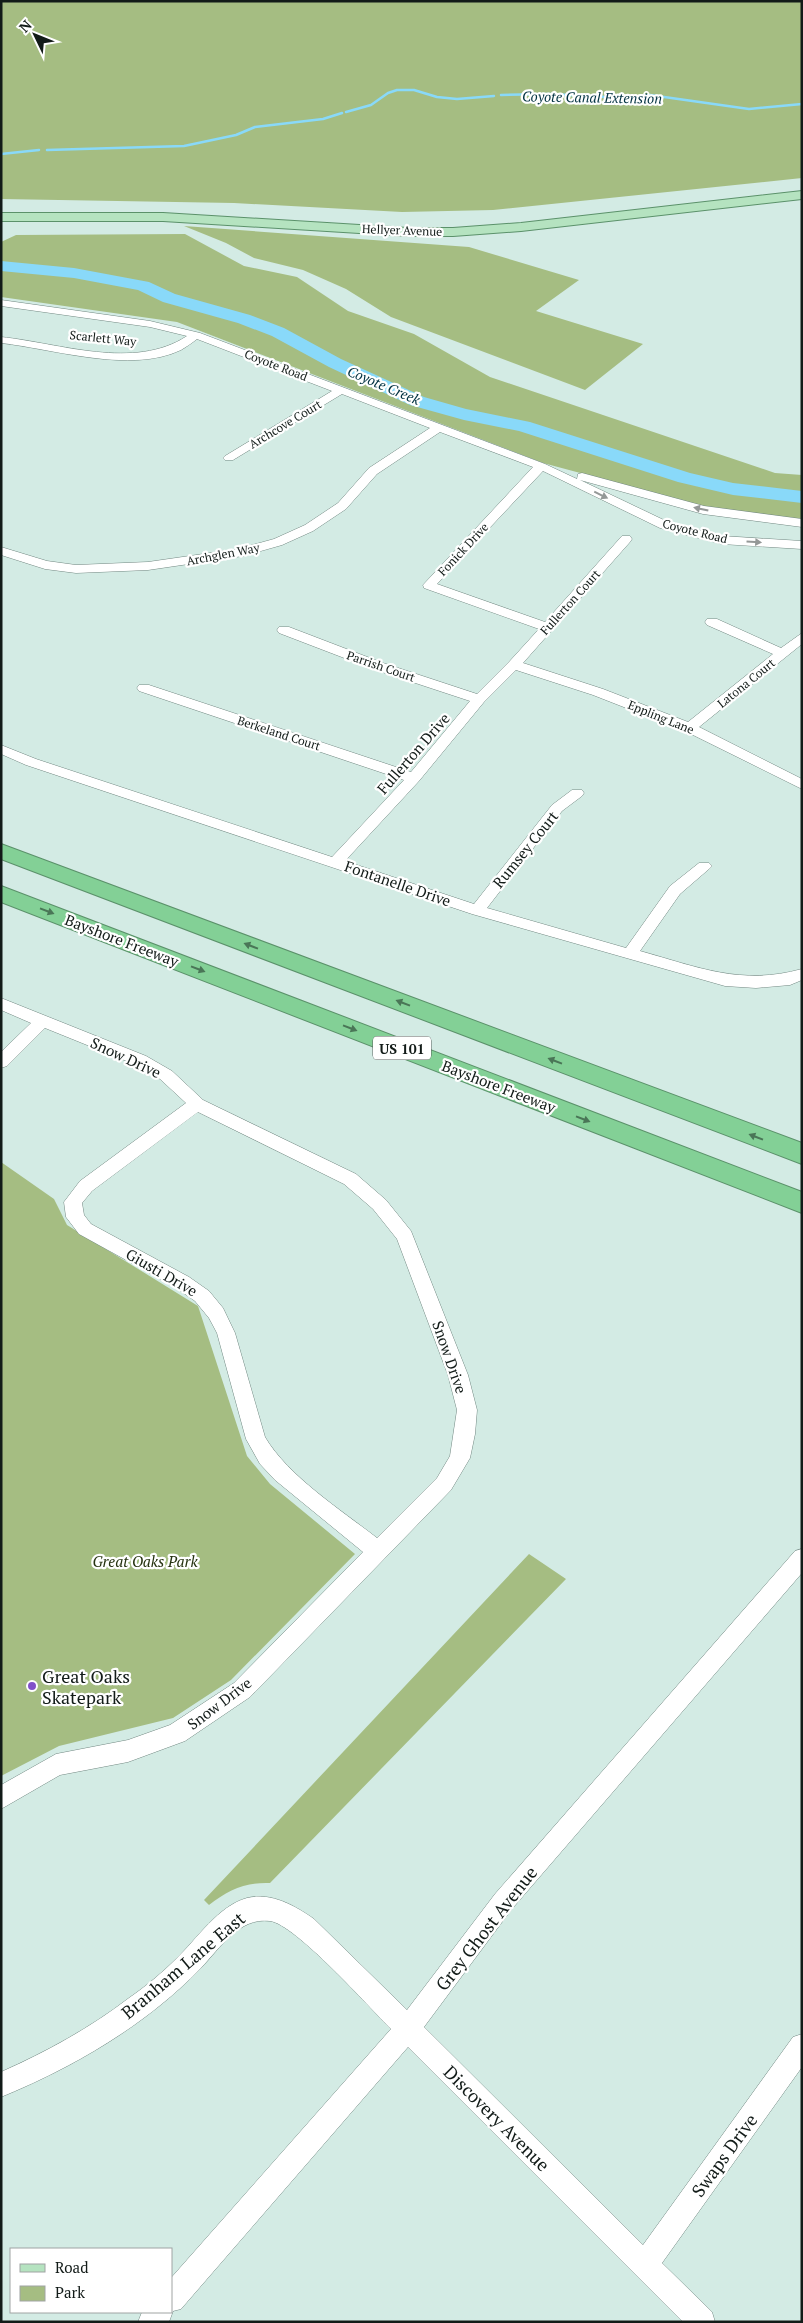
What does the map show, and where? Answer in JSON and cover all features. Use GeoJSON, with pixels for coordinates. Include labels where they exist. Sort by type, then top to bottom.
{"type":"FeatureCollection","features":[{"type":"Feature","properties":{"kind":"highway","name":"US 101"},"geometry":{"type":"LineString","coordinates":[[1,851],[802,1154]]}},
{"type":"Feature","properties":{"kind":"highway","name":"Bayshore Freeway"},"geometry":{"type":"LineString","coordinates":[[1,893],[802,1204]]}},
{"type":"Feature","properties":{"kind":"main road","name":"Hellyer Avenue"},"geometry":{"type":"LineString","coordinates":[[1,209],[231,213],[367,226],[408,232],[487,230],[735,199],[802,188]]}},
{"type":"Feature","properties":{"kind":"main road","name":"Hellyer Avenue"},"geometry":{"type":"LineString","coordinates":[[735,199],[802,195]]}},
{"type":"Feature","properties":{"kind":"main road","name":"Hellyer Avenue"},"geometry":{"type":"LineString","coordinates":[[1,217],[163,217],[367,226]]}},
{"type":"Feature","properties":{"kind":"street","name":"Coyote Road"},"geometry":{"type":"LineString","coordinates":[[1,303],[150,324],[196,335],[541,466],[664,525],[722,540],[802,546]]}},
{"type":"Feature","properties":{"kind":"street","name":"Scarlett Way"},"geometry":{"type":"LineString","coordinates":[[1,340],[119,356],[146,356],[185,345],[196,335]]}},
{"type":"Feature","properties":{"kind":"street","name":"Archcove Court"},"geometry":{"type":"LineString","coordinates":[[229,458],[341,390]]}},
{"type":"Feature","properties":{"kind":"street","name":"Archglen Way"},"geometry":{"type":"LineString","coordinates":[[1,551],[45,565],[76,569],[102,569],[205,559],[239,553],[278,542],[309,528],[342,506],[373,472],[439,427]]}},
{"type":"Feature","properties":{"kind":"street","name":"Coyote Road"},"geometry":{"type":"LineString","coordinates":[[541,466],[703,510],[802,523]]}},
{"type":"Feature","properties":{"kind":"street","name":"Fonick Drive"},"geometry":{"type":"LineString","coordinates":[[541,466],[429,585],[547,627]]}},
{"type":"Feature","properties":{"kind":"street","name":"Fullerton Court"},"geometry":{"type":"LineString","coordinates":[[514,665],[626,539]]}},
{"type":"Feature","properties":{"kind":"street"},"geometry":{"type":"LineString","coordinates":[[712,622],[782,653]]}},
{"type":"Feature","properties":{"kind":"street","name":"Parrish Court"},"geometry":{"type":"LineString","coordinates":[[284,630],[378,666],[479,699]]}},
{"type":"Feature","properties":{"kind":"street","name":"Latona Court"},"geometry":{"type":"LineString","coordinates":[[690,728],[802,637]]}},
{"type":"Feature","properties":{"kind":"street","name":"Fullerton Drive"},"geometry":{"type":"LineString","coordinates":[[336,862],[414,778],[479,699],[514,665]]}},
{"type":"Feature","properties":{"kind":"street","name":"Eppling Lane"},"geometry":{"type":"LineString","coordinates":[[514,665],[598,692],[690,728],[802,785]]}},
{"type":"Feature","properties":{"kind":"street","name":"Berkeland Court"},"geometry":{"type":"LineString","coordinates":[[144,688],[414,778]]}},
{"type":"Feature","properties":{"kind":"street","name":"Fontanelle Drive"},"geometry":{"type":"LineString","coordinates":[[1,749],[32,762],[477,910],[630,954],[725,980],[756,982],[790,979],[802,974]]}},
{"type":"Feature","properties":{"kind":"street","name":"Rumsey Court"},"geometry":{"type":"LineString","coordinates":[[477,910],[557,808],[577,793]]}},
{"type":"Feature","properties":{"kind":"street"},"geometry":{"type":"LineString","coordinates":[[630,954],[674,890],[704,866]]}},
{"type":"Feature","properties":{"kind":"street","name":"Snow Drive"},"geometry":{"type":"LineString","coordinates":[[1,1004],[140,1060],[166,1075],[197,1104],[350,1178],[370,1194],[391,1215],[405,1236],[458,1375],[467,1410],[460,1458],[444,1484],[242,1690],[185,1729],[128,1751],[56,1765],[1,1798]]}},
{"type":"Feature","properties":{"kind":"street"},"geometry":{"type":"LineString","coordinates":[[1,1062],[44,1021]]}},
{"type":"Feature","properties":{"kind":"street","name":"Giusti Drive"},"geometry":{"type":"LineString","coordinates":[[197,1104],[182,1113],[86,1186],[73,1202],[75,1217],[85,1229],[182,1282],[202,1296],[216,1313],[226,1333],[256,1438],[267,1458],[282,1474],[377,1551]]}},
{"type":"Feature","properties":{"kind":"street","name":"Grey Ghost Avenue"},"geometry":{"type":"LineString","coordinates":[[172,2298],[407,2029],[503,1902],[802,1558]]}},
{"type":"Feature","properties":{"kind":"street","name":"Branham Lane East"},"geometry":{"type":"LineString","coordinates":[[1,2085],[54,2061],[138,2007],[183,1969],[228,1922],[248,1910],[271,1908],[290,1916]]}},
{"type":"Feature","properties":{"kind":"street","name":"Discovery Avenue"},"geometry":{"type":"LineString","coordinates":[[290,1916],[306,1927],[702,2322]]}},
{"type":"Feature","properties":{"kind":"street","name":"Swaps Drive"},"geometry":{"type":"LineString","coordinates":[[645,2265],[802,2046]]}},
{"type":"Feature","properties":{"kind":"green space"},"geometry":{"type":"Polygon","coordinates":[[[1,1],[802,1],[802,178],[493,210],[402,212],[234,203],[1,199],[1,1]]]}},
{"type":"Feature","properties":{"kind":"green space"},"geometry":{"type":"Polygon","coordinates":[[[184,226],[469,247],[579,280],[536,311],[643,344],[585,390],[391,317],[346,289],[303,270],[254,258],[226,243],[184,226]]]}},
{"type":"Feature","properties":{"kind":"green space"},"geometry":{"type":"Polygon","coordinates":[[[185,234],[244,266],[297,277],[348,311],[414,334],[490,377],[775,473],[802,475],[802,519],[707,507],[543,463],[177,322],[1,297],[1,242],[16,235],[185,234]]]}},
{"type":"Feature","properties":{"kind":"green space","name":"Great Oaks Park"},"geometry":{"type":"Polygon","coordinates":[[[1,1162],[54,1199],[67,1225],[198,1306],[247,1456],[270,1484],[355,1554],[231,1680],[173,1718],[59,1746],[1,1776],[1,1162]]]}},
{"type":"Feature","properties":{"kind":"green space"},"geometry":{"type":"Polygon","coordinates":[[[529,1554],[566,1579],[270,1883],[253,1884],[237,1888],[209,1905],[204,1900],[529,1554]]]}},
{"type":"Feature","properties":{"kind":"waterway","name":"Coyote Canal Extension"},"geometry":{"type":"LineString","coordinates":[[346,112],[371,105],[388,93],[397,90],[414,90],[437,97],[457,99],[494,96]]}},
{"type":"Feature","properties":{"kind":"waterway","name":"Coyote Canal Extension"},"geometry":{"type":"LineString","coordinates":[[501,95],[550,94],[626,98],[650,95],[749,109],[802,104]]}},
{"type":"Feature","properties":{"kind":"waterway","name":"Coyote Canal Extension"},"geometry":{"type":"LineString","coordinates":[[47,150],[184,146],[236,135],[255,127],[323,119],[342,113]]}},
{"type":"Feature","properties":{"kind":"waterway","name":"Coyote Canal Extension"},"geometry":{"type":"LineString","coordinates":[[1,154],[39,150]]}},
{"type":"Feature","properties":{"kind":"waterway","name":"Coyote Creek"},"geometry":{"type":"LineString","coordinates":[[1,266],[74,273],[143,286],[169,298],[244,319],[278,332],[335,363],[417,401],[464,414],[523,426],[685,478],[733,489],[802,497]]}},
{"type":"Feature","properties":{"kind":"place","name":"Great Oaks Skatepark"},"geometry":{"type":"Point","coordinates":[32,1686]}}]}
